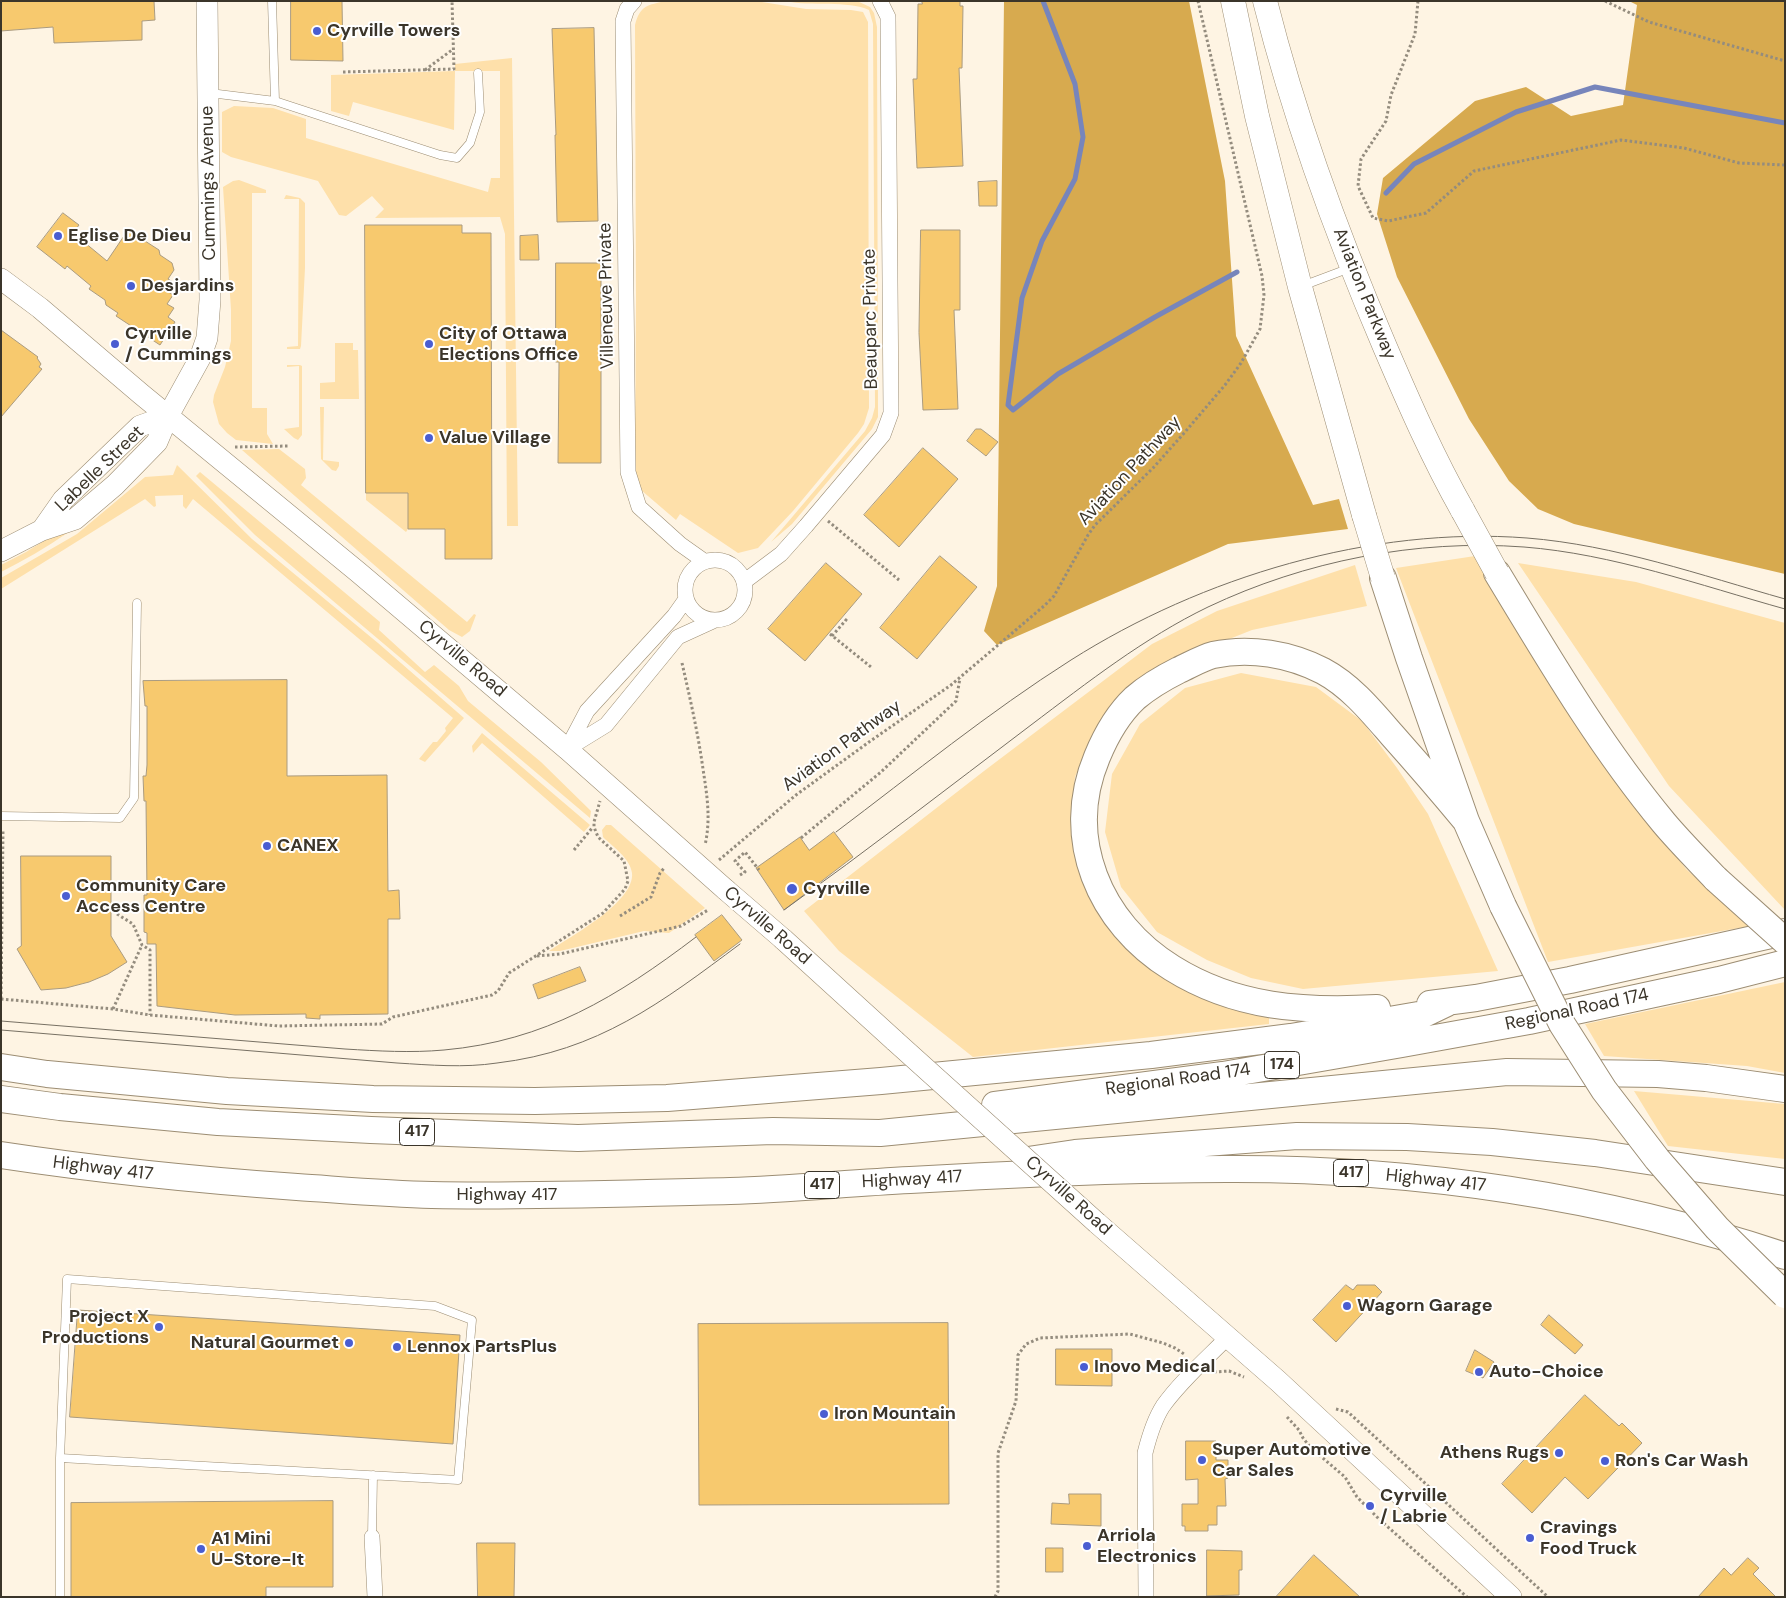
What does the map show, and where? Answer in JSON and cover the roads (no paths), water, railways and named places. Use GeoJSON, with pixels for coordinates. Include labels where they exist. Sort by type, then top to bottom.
{"type":"FeatureCollection","features":[{"type":"Feature","properties":{"kind":"highway"},"geometry":{"type":"LineString","coordinates":[[1497,573],[1599,736],[1664,823],[1716,879],[1785,941]]}},
{"type":"Feature","properties":{"kind":"highway"},"geometry":{"type":"LineString","coordinates":[[1383,578],[1408,658],[1466,821],[1504,906],[1562,1024],[1604,1090],[1657,1159],[1717,1228],[1785,1295]]}},
{"type":"Feature","properties":{"kind":"highway"},"geometry":{"type":"LineString","coordinates":[[1466,821],[1370,709],[1348,688],[1324,672],[1303,663],[1281,656],[1257,652],[1234,652],[1212,656],[1164,678],[1134,699],[1121,713],[1101,746],[1088,780],[1084,801],[1084,837],[1100,891],[1110,908],[1136,940],[1165,964],[1190,978],[1231,996],[1275,1005],[1345,1010],[1446,1003],[1570,980],[1785,932]]}},
{"type":"Feature","properties":{"kind":"highway","name":"Regional Road 174"},"geometry":{"type":"LineString","coordinates":[[773,1131],[879,1116],[1009,1103],[1223,1075],[1529,1022],[1720,980],[1785,963]]}},
{"type":"Feature","properties":{"kind":"highway"},"geometry":{"type":"LineString","coordinates":[[1,1067],[47,1074],[227,1091],[374,1099],[535,1101],[667,1098],[872,1082],[1151,1055],[1291,1037],[1424,1014],[1446,1003]]}},
{"type":"Feature","properties":{"kind":"highway","name":"417"},"geometry":{"type":"LineString","coordinates":[[1,1099],[60,1107],[218,1122],[578,1138],[773,1131],[880,1133],[1507,1072],[1658,1074],[1706,1078],[1785,1089]]}},
{"type":"Feature","properties":{"kind":"highway"},"geometry":{"type":"LineString","coordinates":[[909,1180],[1075,1153],[1296,1136],[1407,1136],[1492,1142],[1595,1153],[1785,1182]]}},
{"type":"Feature","properties":{"kind":"highway","name":"Highway 417"},"geometry":{"type":"LineString","coordinates":[[1,1155],[192,1179],[432,1195],[607,1194],[734,1190],[1021,1174],[1229,1169],[1299,1170],[1386,1175],[1475,1185],[1574,1202],[1689,1228],[1785,1256]]}},
{"type":"Feature","properties":{"kind":"highway"},"geometry":{"type":"LineString","coordinates":[[1,1174],[129,1172]]}},
{"type":"Feature","properties":{"kind":"main road","name":"Cummings Avenue"},"geometry":{"type":"LineString","coordinates":[[168,416],[200,358],[207,338],[210,300],[207,1]]}},
{"type":"Feature","properties":{"kind":"main road"},"geometry":{"type":"LineString","coordinates":[[1233,1],[1258,116],[1300,287],[1383,578]]}},
{"type":"Feature","properties":{"kind":"main road","name":"Aviation Parkway"},"geometry":{"type":"LineString","coordinates":[[1265,1],[1313,160],[1352,268],[1429,446],[1497,573]]}},
{"type":"Feature","properties":{"kind":"main road","name":"Cyrville Road"},"geometry":{"type":"LineString","coordinates":[[1,280],[40,308],[567,748],[705,872],[733,883],[783,939],[1097,1222],[1228,1337],[1293,1409],[1510,1597]]}},
{"type":"Feature","properties":{"kind":"main road","name":"Labelle Street"},"geometry":{"type":"LineString","coordinates":[[1,551],[42,530],[75,519],[116,485],[158,442],[168,416]]}},
{"type":"Feature","properties":{"kind":"street","name":"Villeneuve Private"},"geometry":{"type":"LineString","coordinates":[[634,1],[627,9],[623,21],[628,472],[639,507],[680,544],[704,561]]}},
{"type":"Feature","properties":{"kind":"street","name":"Beauparc Private"},"geometry":{"type":"LineString","coordinates":[[745,581],[781,554],[818,512],[883,435],[891,413],[888,16],[880,1]]}},
{"type":"Feature","properties":{"kind":"street"},"geometry":{"type":"LineString","coordinates":[[718,560],[730,563],[739,570],[745,581],[746,593],[743,604],[735,613],[725,619],[713,620],[701,617],[692,610],[686,599],[685,588],[688,576],[704,561],[718,560]]}},
{"type":"Feature","properties":{"kind":"street"},"geometry":{"type":"LineString","coordinates":[[567,748],[587,711],[674,616],[686,599]]}},
{"type":"Feature","properties":{"kind":"street"},"geometry":{"type":"LineString","coordinates":[[567,748],[606,725],[678,637],[713,620]]}},
{"type":"Feature","properties":{"kind":"street"},"geometry":{"type":"LineString","coordinates":[[1146,1597],[1145,1453],[1149,1435],[1164,1405],[1228,1337]]}},
{"type":"Feature","properties":{"kind":"street"},"geometry":{"type":"LineString","coordinates":[[372,1536],[375,1597]]}},
{"type":"Feature","properties":{"kind":"lane"},"geometry":{"type":"LineString","coordinates":[[272,1],[274,100]]}},
{"type":"Feature","properties":{"kind":"lane"},"geometry":{"type":"LineString","coordinates":[[208,93],[274,100],[440,155],[457,158],[470,143],[480,112],[478,73]]}},
{"type":"Feature","properties":{"kind":"lane"},"geometry":{"type":"LineString","coordinates":[[1300,287],[1352,268]]}},
{"type":"Feature","properties":{"kind":"lane"},"geometry":{"type":"LineString","coordinates":[[1,816],[120,818],[134,798],[137,603]]}},
{"type":"Feature","properties":{"kind":"lane"},"geometry":{"type":"LineString","coordinates":[[60,1458],[458,1480],[472,1320],[435,1306],[67,1279],[60,1458],[60,1597]]}},
{"type":"Feature","properties":{"kind":"lane"},"geometry":{"type":"LineString","coordinates":[[372,1536],[373,1475]]}},
{"type":"Feature","properties":{"kind":"waterway"},"geometry":{"type":"LineString","coordinates":[[1043,1],[1075,84],[1083,137],[1075,179],[1042,241],[1022,298],[1008,405],[1013,410],[1058,374],[1237,272]]}},
{"type":"Feature","properties":{"kind":"waterway"},"geometry":{"type":"LineString","coordinates":[[1386,193],[1414,164],[1516,112],[1595,87],[1785,123]]}},
{"type":"Feature","properties":{"kind":"tram line"},"geometry":{"type":"LineString","coordinates":[[836,832],[981,722],[1071,660],[1122,630],[1176,604],[1232,582],[1290,563],[1349,549],[1408,540],[1468,536],[1527,538],[1592,547],[1625,554],[1785,599]]}},
{"type":"Feature","properties":{"kind":"tram line"},"geometry":{"type":"LineString","coordinates":[[784,910],[1074,693],[1161,632],[1208,607],[1283,577],[1322,566],[1402,550],[1483,545],[1524,547],[1590,556],[1623,563],[1785,609]]}},
{"type":"Feature","properties":{"kind":"tram line"},"geometry":{"type":"LineString","coordinates":[[1,1021],[345,1049],[407,1052],[444,1050],[481,1045],[515,1037],[578,1013],[638,979],[696,937]]}},
{"type":"Feature","properties":{"kind":"tram line"},"geometry":{"type":"LineString","coordinates":[[1,1030],[397,1063],[447,1066],[485,1065],[533,1057],[566,1048],[597,1036],[627,1021],[683,986],[740,944]]}},
{"type":"Feature","properties":{"kind":"place","name":"Cyrville Towers"},"geometry":{"type":"Point","coordinates":[317,31]}},
{"type":"Feature","properties":{"kind":"place","name":"Eglise De Dieu"},"geometry":{"type":"Point","coordinates":[58,236]}},
{"type":"Feature","properties":{"kind":"place","name":"Desjardins"},"geometry":{"type":"Point","coordinates":[131,286]}},
{"type":"Feature","properties":{"kind":"place","name":"Cyrville / Cummings"},"geometry":{"type":"Point","coordinates":[115,344]}},
{"type":"Feature","properties":{"kind":"place","name":"City of Ottawa Elections Office"},"geometry":{"type":"Point","coordinates":[429,344]}},
{"type":"Feature","properties":{"kind":"place","name":"Value Village"},"geometry":{"type":"Point","coordinates":[429,438]}},
{"type":"Feature","properties":{"kind":"place","name":"CANEX"},"geometry":{"type":"Point","coordinates":[267,846]}},
{"type":"Feature","properties":{"kind":"place","name":"Cyrville"},"geometry":{"type":"Point","coordinates":[792,889]}},
{"type":"Feature","properties":{"kind":"place","name":"Community Care Access Centre"},"geometry":{"type":"Point","coordinates":[66,896]}},
{"type":"Feature","properties":{"kind":"place","name":"Wagorn Garage"},"geometry":{"type":"Point","coordinates":[1347,1306]}},
{"type":"Feature","properties":{"kind":"place","name":"Project X Productions"},"geometry":{"type":"Point","coordinates":[159,1327]}},
{"type":"Feature","properties":{"kind":"place","name":"Natural Gourmet"},"geometry":{"type":"Point","coordinates":[349,1343]}},
{"type":"Feature","properties":{"kind":"place","name":"Lennox PartsPlus"},"geometry":{"type":"Point","coordinates":[397,1347]}},
{"type":"Feature","properties":{"kind":"place","name":"Inovo Medical"},"geometry":{"type":"Point","coordinates":[1084,1367]}},
{"type":"Feature","properties":{"kind":"place","name":"Auto-Choice"},"geometry":{"type":"Point","coordinates":[1479,1372]}},
{"type":"Feature","properties":{"kind":"place","name":"Iron Mountain"},"geometry":{"type":"Point","coordinates":[824,1414]}},
{"type":"Feature","properties":{"kind":"place","name":"Athens Rugs"},"geometry":{"type":"Point","coordinates":[1559,1453]}},
{"type":"Feature","properties":{"kind":"place","name":"Super Automotive Car Sales"},"geometry":{"type":"Point","coordinates":[1202,1460]}},
{"type":"Feature","properties":{"kind":"place","name":"Ron's Car Wash"},"geometry":{"type":"Point","coordinates":[1605,1461]}},
{"type":"Feature","properties":{"kind":"place","name":"Cyrville / Labrie"},"geometry":{"type":"Point","coordinates":[1370,1506]}},
{"type":"Feature","properties":{"kind":"place","name":"Cravings Food Truck"},"geometry":{"type":"Point","coordinates":[1530,1538]}},
{"type":"Feature","properties":{"kind":"place","name":"Arriola Electronics"},"geometry":{"type":"Point","coordinates":[1087,1546]}},
{"type":"Feature","properties":{"kind":"place","name":"A1 Mini U-Store-It"},"geometry":{"type":"Point","coordinates":[201,1549]}}]}
